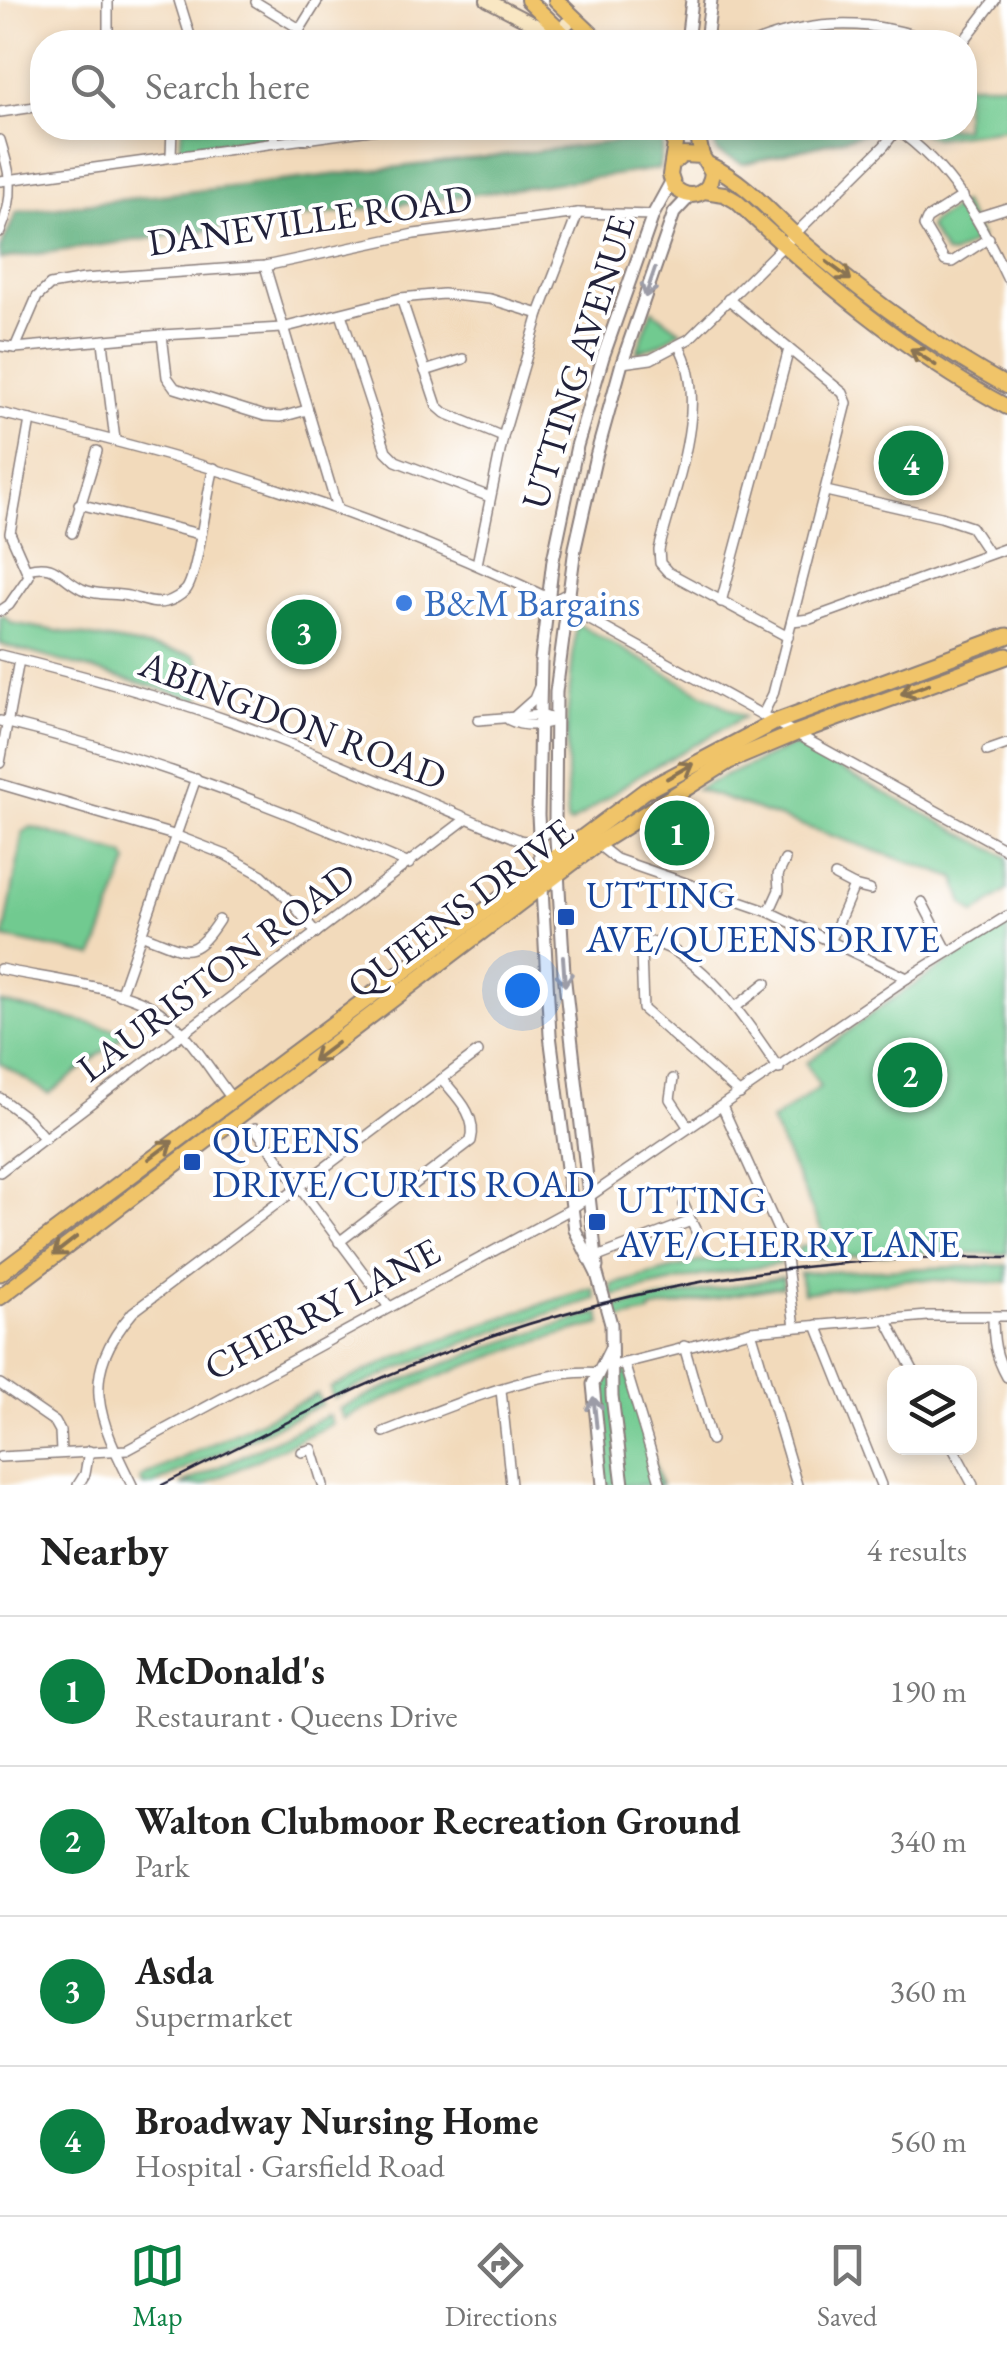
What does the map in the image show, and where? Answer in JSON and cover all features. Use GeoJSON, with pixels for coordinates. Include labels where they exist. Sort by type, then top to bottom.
{"type":"FeatureCollection","features":[{"type":"Feature","properties":{"kind":"highway","name":"QUEENS DRIVE"},"geometry":{"type":"LineString","coordinates":[[0,1273],[645,791],[768,718],[1007,636]]}},
{"type":"Feature","properties":{"kind":"highway","name":"QUEENS DRIVE"},"geometry":{"type":"LineString","coordinates":[[0,1297],[597,844],[729,761],[1007,656]]}},
{"type":"Feature","properties":{"kind":"main road"},"geometry":{"type":"LineString","coordinates":[[487,0],[542,30]]}},
{"type":"Feature","properties":{"kind":"main road"},"geometry":{"type":"LineString","coordinates":[[528,0],[560,30],[574,17]]}},
{"type":"Feature","properties":{"kind":"main road"},"geometry":{"type":"LineString","coordinates":[[556,0],[588,30]]}},
{"type":"Feature","properties":{"kind":"main road"},"geometry":{"type":"LineString","coordinates":[[672,140],[671,182],[678,192],[724,194],[736,200],[914,328],[1007,386]]}},
{"type":"Feature","properties":{"kind":"main road"},"geometry":{"type":"LineString","coordinates":[[697,194],[712,180],[700,140]]}},
{"type":"Feature","properties":{"kind":"main road"},"geometry":{"type":"LineString","coordinates":[[674,162],[684,155],[706,161],[740,183],[788,240],[858,310],[912,350],[1007,407]]}},
{"type":"Feature","properties":{"kind":"street"},"geometry":{"type":"LineString","coordinates":[[108,0],[108,30]]}},
{"type":"Feature","properties":{"kind":"street"},"geometry":{"type":"LineString","coordinates":[[179,0],[188,30]]}},
{"type":"Feature","properties":{"kind":"street"},"geometry":{"type":"LineString","coordinates":[[256,2],[300,29],[318,0]]}},
{"type":"Feature","properties":{"kind":"street"},"geometry":{"type":"LineString","coordinates":[[688,30],[692,0]]}},
{"type":"Feature","properties":{"kind":"street"},"geometry":{"type":"LineString","coordinates":[[707,30],[711,0]]}},
{"type":"Feature","properties":{"kind":"street"},"geometry":{"type":"LineString","coordinates":[[972,30],[995,0]]}},
{"type":"Feature","properties":{"kind":"street"},"geometry":{"type":"LineString","coordinates":[[796,30],[843,24],[894,30]]}},
{"type":"Feature","properties":{"kind":"street"},"geometry":{"type":"LineString","coordinates":[[0,112],[30,108]]}},
{"type":"Feature","properties":{"kind":"street"},"geometry":{"type":"LineString","coordinates":[[0,140],[10,206],[0,232]]}},
{"type":"Feature","properties":{"kind":"street"},"geometry":{"type":"LineString","coordinates":[[172,140],[172,156]]}},
{"type":"Feature","properties":{"kind":"street"},"geometry":{"type":"LineString","coordinates":[[5,180],[298,140]]}},
{"type":"Feature","properties":{"kind":"street"},"geometry":{"type":"LineString","coordinates":[[622,363],[642,362],[679,346],[888,140]]}},
{"type":"Feature","properties":{"kind":"street"},"geometry":{"type":"LineString","coordinates":[[911,140],[935,160],[978,217],[1007,278]]}},
{"type":"Feature","properties":{"kind":"street","name":"UTTING AVENUE"},"geometry":{"type":"LineString","coordinates":[[593,1258],[574,1230],[550,1035],[539,838],[541,683],[548,592],[560,522],[590,401],[653,215],[671,182]]}},
{"type":"Feature","properties":{"kind":"street","name":"UTTING AVENUE"},"geometry":{"type":"LineString","coordinates":[[624,1485],[609,1367],[612,1344],[593,1258],[570,1036],[556,854],[558,658],[595,460],[622,363],[674,214],[697,194]]}},
{"type":"Feature","properties":{"kind":"street"},"geometry":{"type":"LineString","coordinates":[[963,196],[924,226],[946,261],[952,262],[989,238]]}},
{"type":"Feature","properties":{"kind":"street"},"geometry":{"type":"LineString","coordinates":[[978,217],[1007,208]]}},
{"type":"Feature","properties":{"kind":"street"},"geometry":{"type":"LineString","coordinates":[[477,564],[503,437],[540,314],[578,212]]}},
{"type":"Feature","properties":{"kind":"street","name":"DANEVILLE ROAD"},"geometry":{"type":"LineString","coordinates":[[15,348],[36,297],[50,285],[265,266],[414,234],[578,212],[653,215]]}},
{"type":"Feature","properties":{"kind":"street"},"geometry":{"type":"LineString","coordinates":[[265,266],[337,508]]}},
{"type":"Feature","properties":{"kind":"street"},"geometry":{"type":"LineString","coordinates":[[0,346],[282,328],[401,298],[443,294],[490,299],[540,314]]}},
{"type":"Feature","properties":{"kind":"street"},"geometry":{"type":"LineString","coordinates":[[401,298],[437,406],[503,437]]}},
{"type":"Feature","properties":{"kind":"street"},"geometry":{"type":"LineString","coordinates":[[728,299],[846,399],[846,412],[768,718]]}},
{"type":"Feature","properties":{"kind":"street"},"geometry":{"type":"LineString","coordinates":[[341,314],[386,452],[396,461],[490,497]]}},
{"type":"Feature","properties":{"kind":"street"},"geometry":{"type":"LineString","coordinates":[[162,334],[167,377],[175,388],[265,416],[281,417],[306,410]]}},
{"type":"Feature","properties":{"kind":"street"},"geometry":{"type":"LineString","coordinates":[[103,342],[115,440]]}},
{"type":"Feature","properties":{"kind":"street"},"geometry":{"type":"LineString","coordinates":[[679,346],[691,381],[692,418],[659,559],[668,572],[788,636]]}},
{"type":"Feature","properties":{"kind":"street"},"geometry":{"type":"LineString","coordinates":[[721,602],[789,349]]}},
{"type":"Feature","properties":{"kind":"street"},"geometry":{"type":"LineString","coordinates":[[425,371],[463,360]]}},
{"type":"Feature","properties":{"kind":"street"},"geometry":{"type":"LineString","coordinates":[[0,413],[214,468],[337,508],[548,592],[556,599],[568,593]]}},
{"type":"Feature","properties":{"kind":"street"},"geometry":{"type":"LineString","coordinates":[[0,611],[9,606],[28,576],[10,532],[30,420]]}},
{"type":"Feature","properties":{"kind":"street"},"geometry":{"type":"LineString","coordinates":[[72,533],[97,451]]}},
{"type":"Feature","properties":{"kind":"street"},"geometry":{"type":"LineString","coordinates":[[27,568],[50,566],[81,588],[100,595],[118,594],[155,604],[171,601],[186,589],[194,573],[214,468]]}},
{"type":"Feature","properties":{"kind":"street"},"geometry":{"type":"LineString","coordinates":[[73,472],[88,475]]}},
{"type":"Feature","properties":{"kind":"street"},"geometry":{"type":"LineString","coordinates":[[826,491],[970,527],[988,554]]}},
{"type":"Feature","properties":{"kind":"street"},"geometry":{"type":"LineString","coordinates":[[79,504],[199,534]]}},
{"type":"Feature","properties":{"kind":"street"},"geometry":{"type":"LineString","coordinates":[[792,622],[810,619],[1007,548]]}},
{"type":"Feature","properties":{"kind":"street"},"geometry":{"type":"LineString","coordinates":[[566,612],[581,615],[1007,850]]}},
{"type":"Feature","properties":{"kind":"street","name":"ABINGDON ROAD"},"geometry":{"type":"LineString","coordinates":[[0,655],[234,722],[525,842],[539,838]]}},
{"type":"Feature","properties":{"kind":"street"},"geometry":{"type":"LineString","coordinates":[[0,763],[4,722],[19,660]]}},
{"type":"Feature","properties":{"kind":"street"},"geometry":{"type":"LineString","coordinates":[[515,720],[541,683]]}},
{"type":"Feature","properties":{"kind":"street"},"geometry":{"type":"LineString","coordinates":[[478,720],[556,720]]}},
{"type":"Feature","properties":{"kind":"street"},"geometry":{"type":"LineString","coordinates":[[515,720],[532,738],[539,758]]}},
{"type":"Feature","properties":{"kind":"street"},"geometry":{"type":"LineString","coordinates":[[4,722],[196,778],[408,864]]}},
{"type":"Feature","properties":{"kind":"street"},"geometry":{"type":"LineString","coordinates":[[987,751],[1007,744]]}},
{"type":"Feature","properties":{"kind":"street"},"geometry":{"type":"LineString","coordinates":[[120,995],[196,778]]}},
{"type":"Feature","properties":{"kind":"street"},"geometry":{"type":"LineString","coordinates":[[0,784],[177,836],[226,855],[262,876],[293,904],[316,933]]}},
{"type":"Feature","properties":{"kind":"street","name":"LAURISTON ROAD"},"geometry":{"type":"LineString","coordinates":[[0,1172],[466,818]]}},
{"type":"Feature","properties":{"kind":"street"},"geometry":{"type":"LineString","coordinates":[[539,838],[555,821],[566,832],[584,833]]}},
{"type":"Feature","properties":{"kind":"street"},"geometry":{"type":"LineString","coordinates":[[597,844],[616,859],[769,912],[907,978]]}},
{"type":"Feature","properties":{"kind":"street"},"geometry":{"type":"LineString","coordinates":[[769,912],[779,890],[778,875],[785,860]]}},
{"type":"Feature","properties":{"kind":"street"},"geometry":{"type":"LineString","coordinates":[[834,876],[870,890]]}},
{"type":"Feature","properties":{"kind":"street"},"geometry":{"type":"LineString","coordinates":[[830,942],[854,886]]}},
{"type":"Feature","properties":{"kind":"street"},"geometry":{"type":"LineString","coordinates":[[922,902],[948,952]]}},
{"type":"Feature","properties":{"kind":"street","name":"CHERRY LANE"},"geometry":{"type":"LineString","coordinates":[[0,1457],[127,1450],[571,1209],[907,978],[1007,916]]}},
{"type":"Feature","properties":{"kind":"street"},"geometry":{"type":"LineString","coordinates":[[143,935],[185,950],[196,949],[218,920]]}},
{"type":"Feature","properties":{"kind":"street"},"geometry":{"type":"LineString","coordinates":[[740,1094],[643,1009],[641,952],[652,942],[672,947],[737,1006],[779,1069]]}},
{"type":"Feature","properties":{"kind":"street"},"geometry":{"type":"LineString","coordinates":[[0,969],[120,995],[152,1007],[182,1034],[244,1113]]}},
{"type":"Feature","properties":{"kind":"street"},"geometry":{"type":"LineString","coordinates":[[737,1006],[766,983]]}},
{"type":"Feature","properties":{"kind":"street"},"geometry":{"type":"LineString","coordinates":[[132,1485],[102,1424],[97,1382],[114,1334],[134,1312],[478,1052]]}},
{"type":"Feature","properties":{"kind":"street"},"geometry":{"type":"LineString","coordinates":[[340,1242],[471,1141],[472,1119],[442,1079]]}},
{"type":"Feature","properties":{"kind":"street"},"geometry":{"type":"LineString","coordinates":[[673,1080],[670,1099],[689,1128]]}},
{"type":"Feature","properties":{"kind":"street"},"geometry":{"type":"LineString","coordinates":[[0,1098],[45,1138]]}},
{"type":"Feature","properties":{"kind":"street"},"geometry":{"type":"LineString","coordinates":[[722,1106],[784,1244],[795,1327]]}},
{"type":"Feature","properties":{"kind":"street"},"geometry":{"type":"LineString","coordinates":[[255,1128],[388,1307]]}},
{"type":"Feature","properties":{"kind":"street"},"geometry":{"type":"LineString","coordinates":[[684,1205],[702,1241]]}},
{"type":"Feature","properties":{"kind":"street"},"geometry":{"type":"LineString","coordinates":[[593,1258],[692,1222]]}},
{"type":"Feature","properties":{"kind":"street"},"geometry":{"type":"LineString","coordinates":[[993,1316],[997,1360],[1007,1377]]}},
{"type":"Feature","properties":{"kind":"street"},"geometry":{"type":"LineString","coordinates":[[384,1432],[501,1390],[752,1330],[886,1318],[1007,1316]]}},
{"type":"Feature","properties":{"kind":"street"},"geometry":{"type":"LineString","coordinates":[[886,1318],[910,1365]]}},
{"type":"Feature","properties":{"kind":"street"},"geometry":{"type":"LineString","coordinates":[[817,1325],[881,1485]]}},
{"type":"Feature","properties":{"kind":"street"},"geometry":{"type":"LineString","coordinates":[[752,1330],[797,1485]]}},
{"type":"Feature","properties":{"kind":"street"},"geometry":{"type":"LineString","coordinates":[[684,1346],[712,1440]]}},
{"type":"Feature","properties":{"kind":"street","name":"UTTING AVENUE"},"geometry":{"type":"LineString","coordinates":[[603,1485],[593,1396],[609,1367]]}},
{"type":"Feature","properties":{"kind":"street","name":"UTTING AVENUE"},"geometry":{"type":"LineString","coordinates":[[609,1367],[661,1485]]}},
{"type":"Feature","properties":{"kind":"street"},"geometry":{"type":"LineString","coordinates":[[0,1385],[55,1422],[60,1431],[61,1452]]}},
{"type":"Feature","properties":{"kind":"street"},"geometry":{"type":"LineString","coordinates":[[501,1390],[511,1485]]}},
{"type":"Feature","properties":{"kind":"street"},"geometry":{"type":"LineString","coordinates":[[302,1452],[312,1449],[324,1485]]}},
{"type":"Feature","properties":{"kind":"street"},"geometry":{"type":"LineString","coordinates":[[78,1485],[85,1474],[89,1452]]}},
{"type":"Feature","properties":{"kind":"street"},"geometry":{"type":"LineString","coordinates":[[957,1455],[972,1485]]}},
{"type":"Feature","properties":{"kind":"green space"},"geometry":{"type":"Polygon","coordinates":[[[1007,80],[1007,129],[977,133],[977,84],[1003,84],[1007,80]]]}},
{"type":"Feature","properties":{"kind":"green space"},"geometry":{"type":"Polygon","coordinates":[[[181,140],[243,140],[180,148],[181,140]]]}},
{"type":"Feature","properties":{"kind":"green space"},"geometry":{"type":"Polygon","coordinates":[[[629,140],[663,142],[659,169],[0,259],[0,249],[17,212],[629,140]]]}},
{"type":"Feature","properties":{"kind":"green space"},"geometry":{"type":"Polygon","coordinates":[[[714,140],[838,140],[743,164],[717,152],[714,140]]]}},
{"type":"Feature","properties":{"kind":"green space"},"geometry":{"type":"Polygon","coordinates":[[[962,203],[981,238],[952,255],[945,254],[929,228],[962,203]]]}},
{"type":"Feature","properties":{"kind":"green space"},"geometry":{"type":"Polygon","coordinates":[[[652,310],[681,331],[637,352],[652,310]]]}},
{"type":"Feature","properties":{"kind":"green space"},"geometry":{"type":"Polygon","coordinates":[[[3,615],[11,623],[194,655],[203,671],[200,700],[0,644],[3,615]]]}},
{"type":"Feature","properties":{"kind":"green space"},"geometry":{"type":"Polygon","coordinates":[[[576,623],[744,717],[636,777],[570,824],[567,719],[576,623]]]}},
{"type":"Feature","properties":{"kind":"green space"},"geometry":{"type":"Polygon","coordinates":[[[794,745],[1007,857],[1007,890],[975,914],[964,904],[955,878],[696,789],[794,745]]]}},
{"type":"Feature","properties":{"kind":"green space"},"geometry":{"type":"Polygon","coordinates":[[[31,827],[124,855],[128,862],[94,956],[4,938],[23,832],[31,827]]]}},
{"type":"Feature","properties":{"kind":"green space"},"geometry":{"type":"Polygon","coordinates":[[[1007,924],[1007,1254],[923,1252],[798,1259],[799,1247],[828,1244],[771,1121],[820,1087],[806,1063],[882,1006],[1007,924]]]}},
{"type":"Feature","properties":{"kind":"green space"},"geometry":{"type":"Polygon","coordinates":[[[0,1002],[118,1030],[122,1037],[49,1094],[0,1063],[0,1002]]]}},
{"type":"Feature","properties":{"kind":"green space"},"geometry":{"type":"Polygon","coordinates":[[[773,1251],[780,1256],[780,1264],[700,1276],[613,1296],[611,1285],[697,1262],[773,1251]]]}},
{"type":"Feature","properties":{"kind":"green space"},"geometry":{"type":"Polygon","coordinates":[[[1007,1265],[1007,1283],[910,1279],[803,1293],[800,1273],[1007,1265]]]}},
{"type":"Feature","properties":{"kind":"green space"},"geometry":{"type":"Polygon","coordinates":[[[783,1277],[783,1286],[650,1310],[617,1320],[616,1307],[783,1277]]]}},
{"type":"Feature","properties":{"kind":"green space"},"geometry":{"type":"Polygon","coordinates":[[[593,1288],[596,1299],[463,1343],[333,1398],[330,1388],[394,1359],[593,1288]]]}},
{"type":"Feature","properties":{"kind":"green space"},"geometry":{"type":"Polygon","coordinates":[[[600,1313],[602,1324],[471,1364],[344,1419],[339,1409],[467,1355],[600,1313]]]}},
{"type":"Feature","properties":{"kind":"green space"},"geometry":{"type":"Polygon","coordinates":[[[624,1363],[661,1485],[603,1485],[598,1373],[624,1363]]]}},
{"type":"Feature","properties":{"kind":"green space"},"geometry":{"type":"Polygon","coordinates":[[[317,1394],[322,1404],[153,1485],[143,1485],[140,1478],[317,1394]]]}},
{"type":"Feature","properties":{"kind":"green space"},"geometry":{"type":"Polygon","coordinates":[[[328,1415],[332,1424],[204,1485],[181,1485],[328,1415]]]}},
{"type":"Feature","properties":{"kind":"railway"},"geometry":{"type":"LineString","coordinates":[[162,1485],[401,1370],[575,1311],[717,1279],[789,1269],[934,1258],[1007,1258]]}},
{"type":"Feature","properties":{"kind":"place","name":"Broadway Nursing Home"},"geometry":{"type":"Point","coordinates":[911,463]}},
{"type":"Feature","properties":{"kind":"place","name":"B&M Bargains"},"geometry":{"type":"Point","coordinates":[404,603]}},
{"type":"Feature","properties":{"kind":"place","name":"Asda"},"geometry":{"type":"Point","coordinates":[304,632]}},
{"type":"Feature","properties":{"kind":"place","name":"McDonald's"},"geometry":{"type":"Point","coordinates":[677,833]}},
{"type":"Feature","properties":{"kind":"place","name":"UTTING AVE/QUEENS DRIVE"},"geometry":{"type":"Point","coordinates":[566,917]}},
{"type":"Feature","properties":{"kind":"place","name":"Walton Clubmoor Recreation Ground"},"geometry":{"type":"Point","coordinates":[910,1075]}},
{"type":"Feature","properties":{"kind":"place","name":"QUEENS DRIVE/CURTIS ROAD"},"geometry":{"type":"Point","coordinates":[192,1162]}},
{"type":"Feature","properties":{"kind":"place","name":"UTTING AVE/CHERRY LANE"},"geometry":{"type":"Point","coordinates":[597,1222]}}]}
